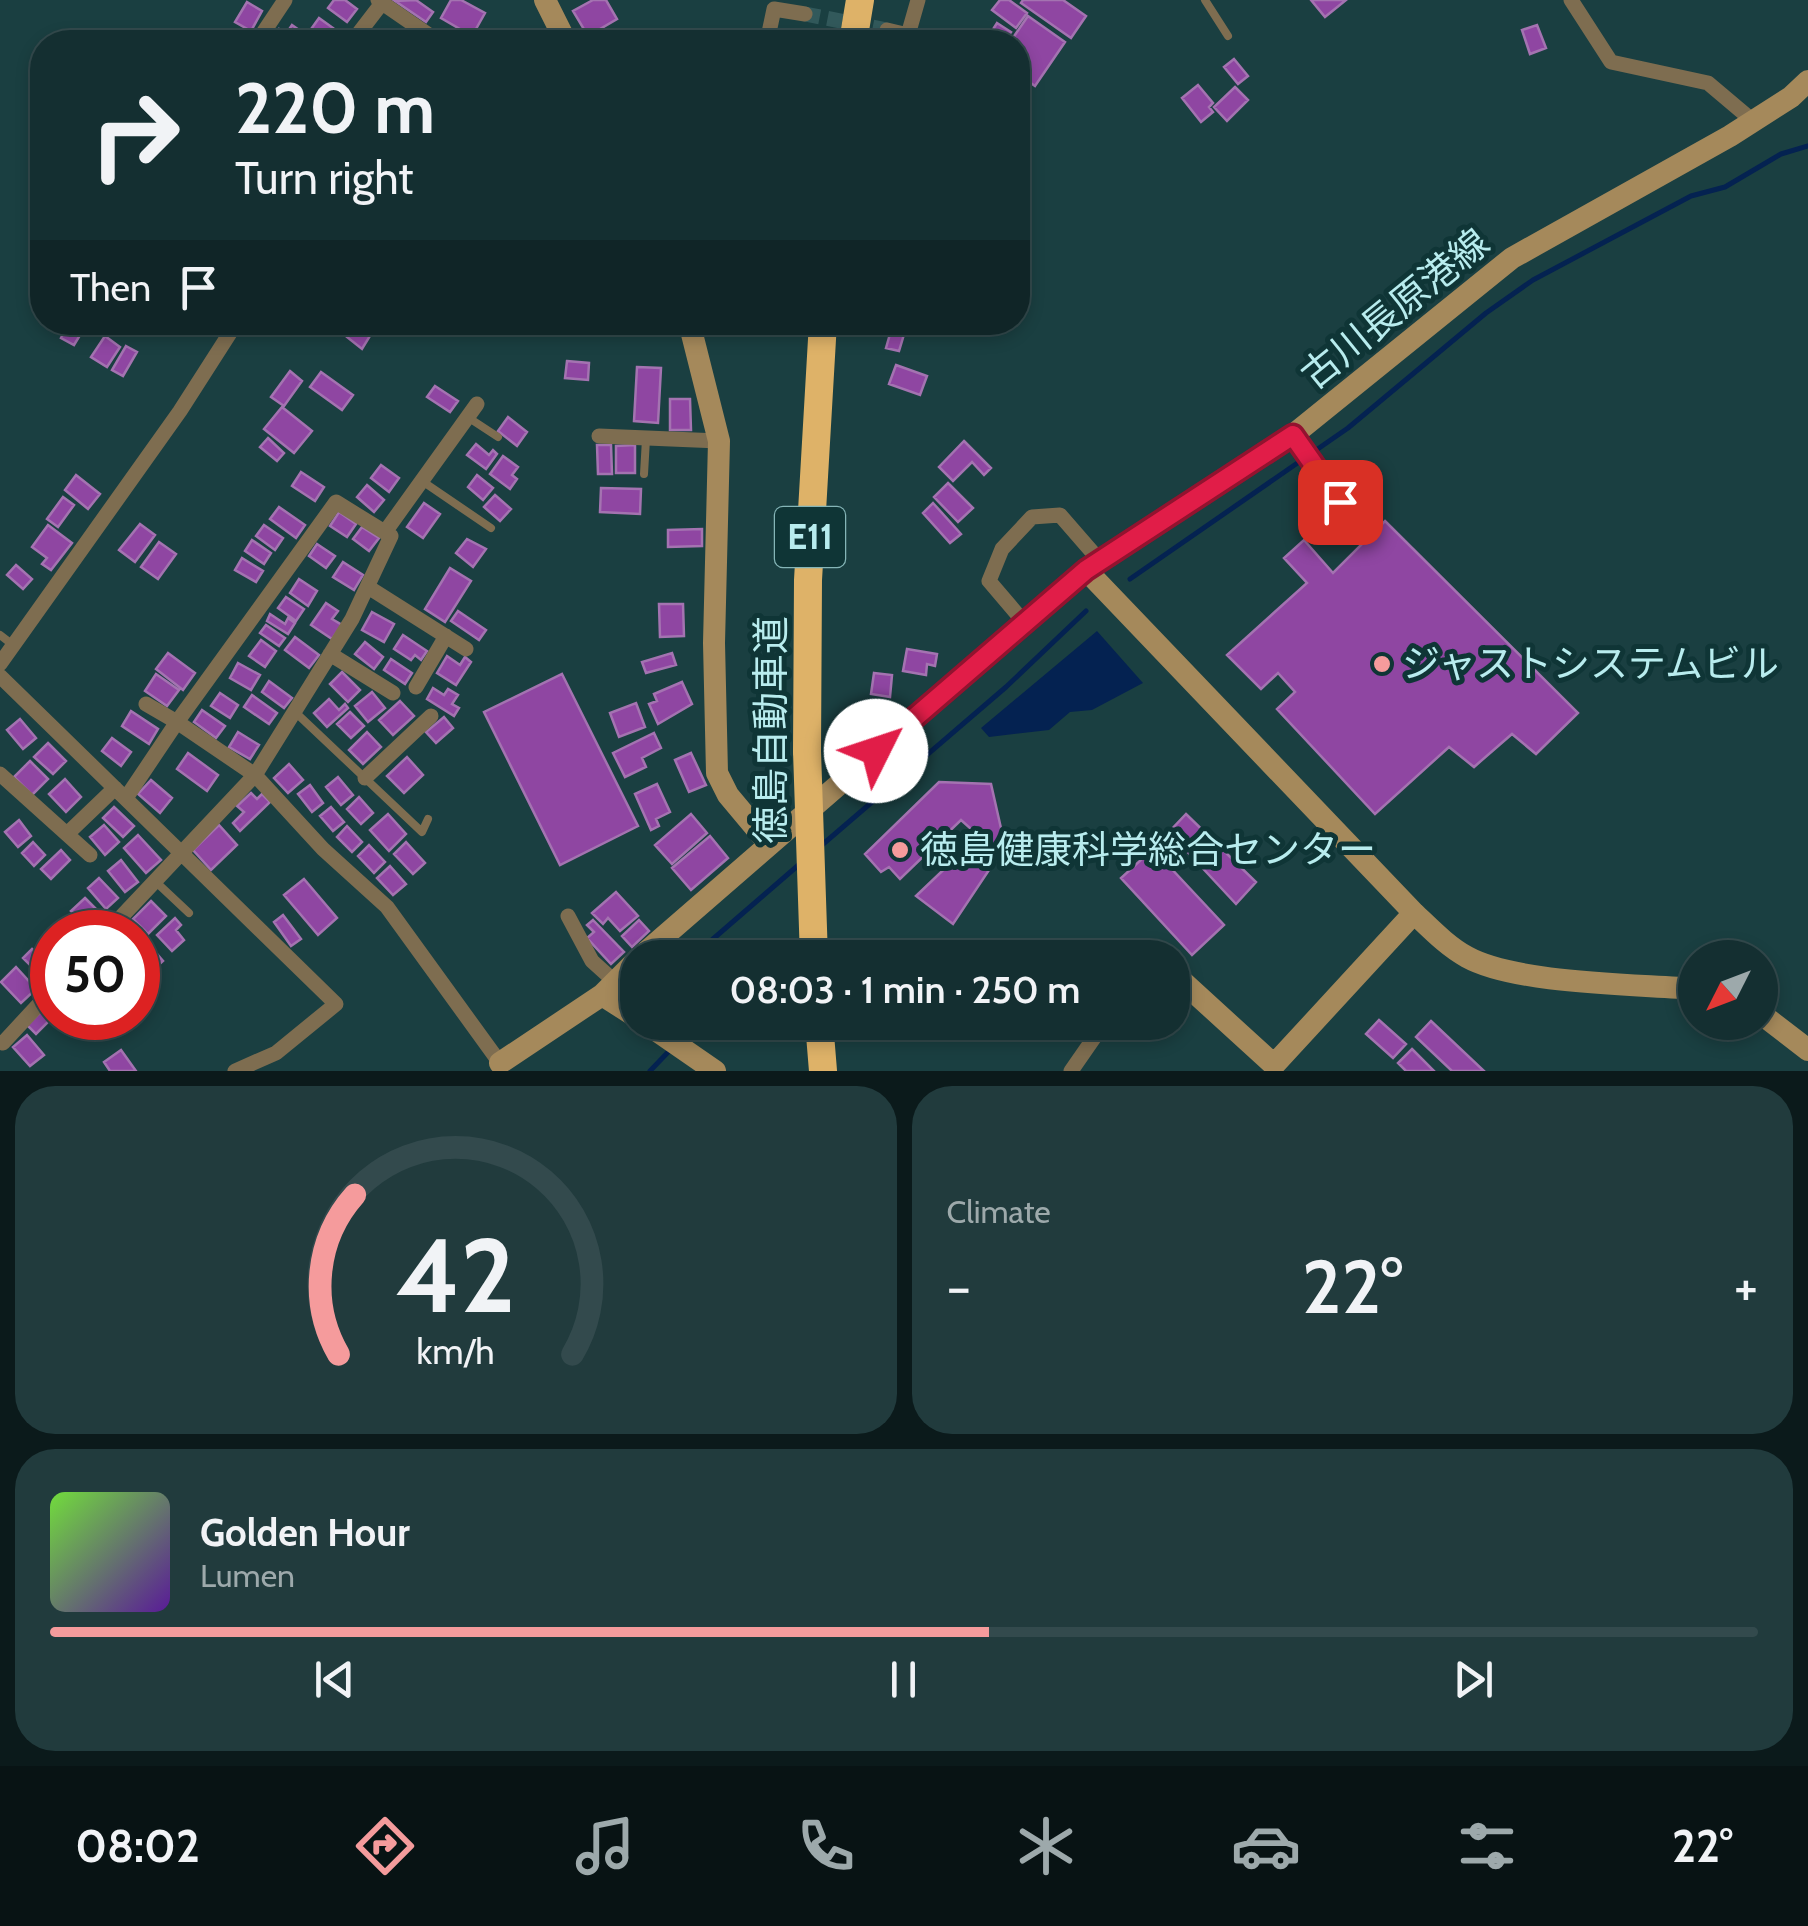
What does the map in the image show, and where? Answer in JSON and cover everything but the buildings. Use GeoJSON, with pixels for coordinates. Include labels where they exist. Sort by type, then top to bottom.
{"type":"FeatureCollection","features":[{"type":"Feature","properties":{"kind":"highway"},"geometry":{"type":"LineString","coordinates":[[855,30],[860,0]]}},
{"type":"Feature","properties":{"kind":"highway","name":"徳島自動車道"},"geometry":{"type":"LineString","coordinates":[[813,940],[807,751],[808,580],[821,335]]}},
{"type":"Feature","properties":{"kind":"highway"},"geometry":{"type":"LineString","coordinates":[[820,1040],[823,1071]]}},
{"type":"Feature","properties":{"kind":"main road"},"geometry":{"type":"LineString","coordinates":[[545,0],[560,30]]}},
{"type":"Feature","properties":{"kind":"main road","name":"古川長原港線"},"geometry":{"type":"LineString","coordinates":[[659,940],[1023,621],[1093,566],[1297,441],[1512,258],[1753,121],[1808,80]]}},
{"type":"Feature","properties":{"kind":"main road"},"geometry":{"type":"LineString","coordinates":[[692,335],[719,441],[714,642],[718,773],[728,795],[768,844]]}},
{"type":"Feature","properties":{"kind":"main road"},"geometry":{"type":"LineString","coordinates":[[1093,566],[1414,913],[1464,956],[1496,969],[1678,987]]}},
{"type":"Feature","properties":{"kind":"main road"},"geometry":{"type":"LineString","coordinates":[[1190,988],[1277,1068],[1414,913]]}},
{"type":"Feature","properties":{"kind":"main road","name":"古川長原港線"},"geometry":{"type":"LineString","coordinates":[[495,1068],[620,976]]}},
{"type":"Feature","properties":{"kind":"main road"},"geometry":{"type":"LineString","coordinates":[[608,988],[620,1000]]}},
{"type":"Feature","properties":{"kind":"main road"},"geometry":{"type":"LineString","coordinates":[[1778,1027],[1808,1050]]}},
{"type":"Feature","properties":{"kind":"main road"},"geometry":{"type":"LineString","coordinates":[[669,1040],[716,1071]]}},
{"type":"Feature","properties":{"kind":"street"},"geometry":{"type":"LineString","coordinates":[[265,30],[285,0]]}},
{"type":"Feature","properties":{"kind":"street"},"geometry":{"type":"LineString","coordinates":[[909,30],[918,0]]}},
{"type":"Feature","properties":{"kind":"street"},"geometry":{"type":"LineString","coordinates":[[1570,0],[1611,62],[1708,83],[1753,121]]}},
{"type":"Feature","properties":{"kind":"street"},"geometry":{"type":"LineString","coordinates":[[360,30],[380,1],[422,30]]}},
{"type":"Feature","properties":{"kind":"street"},"geometry":{"type":"LineString","coordinates":[[770,30],[774,9],[805,14]]}},
{"type":"Feature","properties":{"kind":"street"},"geometry":{"type":"LineString","coordinates":[[0,664],[180,411],[229,335]]}},
{"type":"Feature","properties":{"kind":"street"},"geometry":{"type":"LineString","coordinates":[[385,532],[472,410]]}},
{"type":"Feature","properties":{"kind":"street"},"geometry":{"type":"LineString","coordinates":[[599,436],[719,441]]}},
{"type":"Feature","properties":{"kind":"street"},"geometry":{"type":"LineString","coordinates":[[67,834],[120,793],[336,502],[391,536],[330,654],[255,775],[127,910]]}},
{"type":"Feature","properties":{"kind":"street"},"geometry":{"type":"LineString","coordinates":[[1023,621],[989,580],[1002,548],[1032,517],[1060,515],[1093,566]]}},
{"type":"Feature","properties":{"kind":"street"},"geometry":{"type":"LineString","coordinates":[[368,587],[466,649]]}},
{"type":"Feature","properties":{"kind":"street"},"geometry":{"type":"LineString","coordinates":[[416,688],[446,636]]}},
{"type":"Feature","properties":{"kind":"street"},"geometry":{"type":"LineString","coordinates":[[330,654],[393,693]]}},
{"type":"Feature","properties":{"kind":"street"},"geometry":{"type":"LineString","coordinates":[[0,676],[336,1004],[276,1052],[235,1071]]}},
{"type":"Feature","properties":{"kind":"street"},"geometry":{"type":"LineString","coordinates":[[146,704],[255,775],[323,849],[386,907],[495,1068]]}},
{"type":"Feature","properties":{"kind":"street"},"geometry":{"type":"LineString","coordinates":[[365,778],[431,716]]}},
{"type":"Feature","properties":{"kind":"street"},"geometry":{"type":"LineString","coordinates":[[0,774],[90,855]]}},
{"type":"Feature","properties":{"kind":"street"},"geometry":{"type":"LineString","coordinates":[[568,916],[608,988]]}},
{"type":"Feature","properties":{"kind":"street"},"geometry":{"type":"LineString","coordinates":[[2,1043],[30,1013]]}},
{"type":"Feature","properties":{"kind":"street"},"geometry":{"type":"LineString","coordinates":[[1071,1071],[1093,1040]]}},
{"type":"Feature","properties":{"kind":"lane"},"geometry":{"type":"LineString","coordinates":[[1204,0],[1228,36]]}},
{"type":"Feature","properties":{"kind":"lane"},"geometry":{"type":"LineString","coordinates":[[472,410],[498,437]]}},
{"type":"Feature","properties":{"kind":"lane"},"geometry":{"type":"LineString","coordinates":[[644,474],[646,440]]}},
{"type":"Feature","properties":{"kind":"lane"},"geometry":{"type":"LineString","coordinates":[[1297,441],[1340,502]]}},
{"type":"Feature","properties":{"kind":"lane"},"geometry":{"type":"LineString","coordinates":[[422,480],[491,528]]}},
{"type":"Feature","properties":{"kind":"lane"},"geometry":{"type":"LineString","coordinates":[[0,634],[14,645]]}},
{"type":"Feature","properties":{"kind":"lane"},"geometry":{"type":"LineString","coordinates":[[294,710],[422,832],[428,819]]}},
{"type":"Feature","properties":{"kind":"lane"},"geometry":{"type":"LineString","coordinates":[[155,881],[189,913]]}},
{"type":"Feature","properties":{"kind":"water"},"geometry":{"type":"Polygon","coordinates":[[[1097,631],[1143,683],[1092,710],[1070,712],[1049,730],[989,737],[981,728],[1097,631]]]}},
{"type":"Feature","properties":{"kind":"waterway"},"geometry":{"type":"LineString","coordinates":[[1130,579],[1348,428],[1486,313],[1533,280],[1691,196],[1725,187],[1781,154],[1808,146]]}},
{"type":"Feature","properties":{"kind":"waterway"},"geometry":{"type":"LineString","coordinates":[[822,845],[1006,687],[1086,611]]}},
{"type":"Feature","properties":{"kind":"waterway"},"geometry":{"type":"LineString","coordinates":[[712,940],[802,862]]}},
{"type":"Feature","properties":{"kind":"waterway"},"geometry":{"type":"LineString","coordinates":[[650,1071],[672,1048]]}},
{"type":"Feature","properties":{"kind":"tunnel"},"geometry":{"type":"LineString","coordinates":[[805,14],[887,30]]}},
{"type":"Feature","properties":{"kind":"place","name":"ジャストシステムビル"},"geometry":{"type":"Point","coordinates":[1382,664]}},
{"type":"Feature","properties":{"kind":"place","name":"徳島健康科学総合センター"},"geometry":{"type":"Point","coordinates":[900,850]}},
{"type":"Feature","properties":{"kind":"route"},"geometry":{"type":"LineString","coordinates":[[876,751],[1086,570],[1293,435],[1340,502]]}}]}
